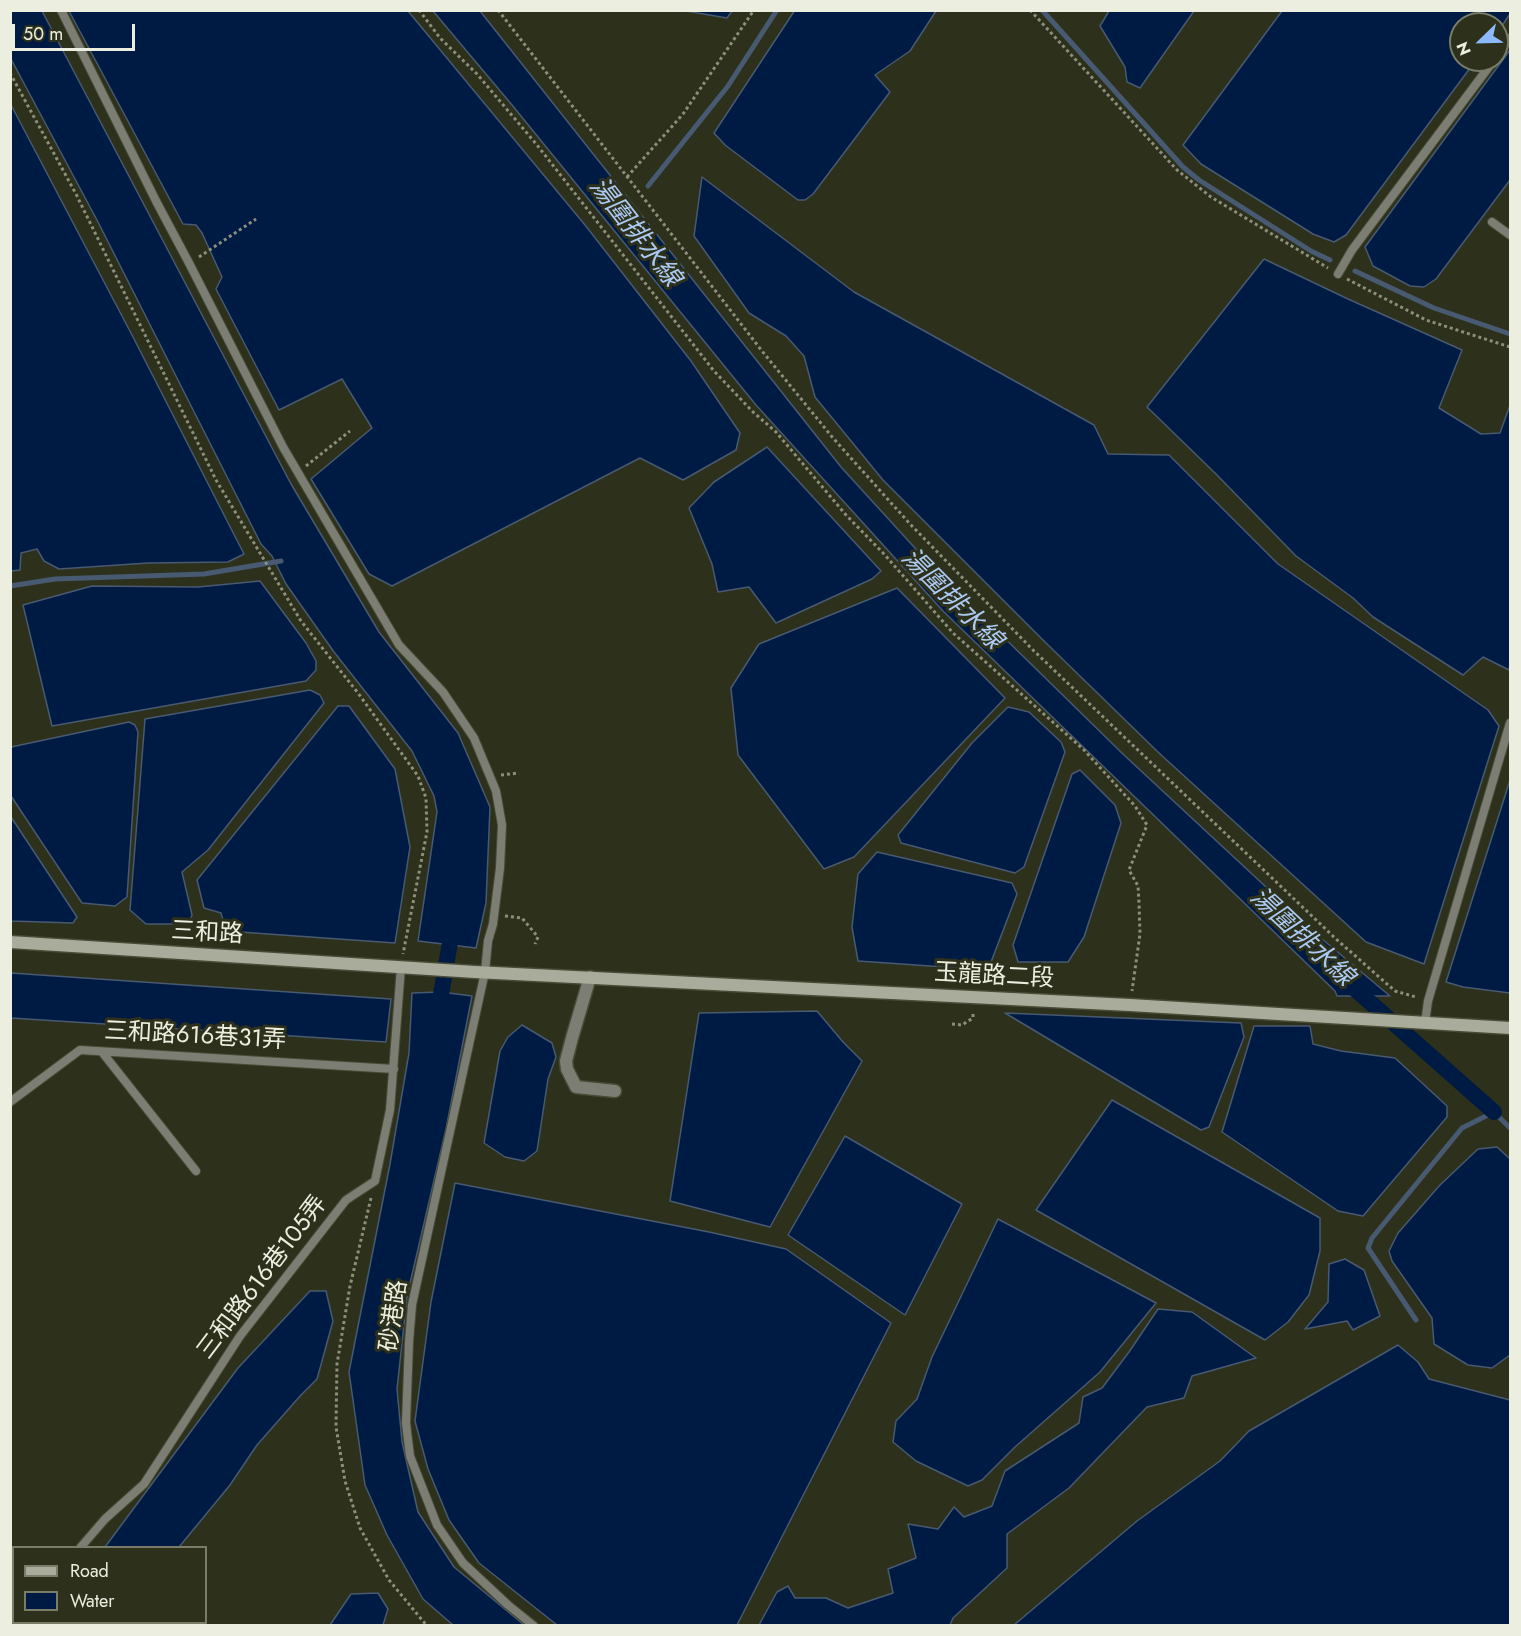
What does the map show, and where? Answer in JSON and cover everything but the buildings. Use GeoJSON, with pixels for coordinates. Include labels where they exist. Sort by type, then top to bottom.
{"type":"FeatureCollection","features":[{"type":"Feature","properties":{"kind":"main road","name":"三和路"},"geometry":{"type":"LineString","coordinates":[[10,942],[480,972]]}},
{"type":"Feature","properties":{"kind":"main road","name":"玉龍路二段"},"geometry":{"type":"LineString","coordinates":[[480,972],[1130,1005],[1510,1029]]}},
{"type":"Feature","properties":{"kind":"street"},"geometry":{"type":"LineString","coordinates":[[590,977],[566,1061],[567,1069],[576,1087],[615,1091]]}},
{"type":"Feature","properties":{"kind":"lane","name":"砂港路"},"geometry":{"type":"LineString","coordinates":[[61,10],[156,201],[298,473],[399,645],[443,692],[474,738],[496,791],[502,825],[500,868],[494,914],[412,1305],[406,1423],[410,1456],[437,1526],[463,1563],[534,1626]]}},
{"type":"Feature","properties":{"kind":"lane"},"geometry":{"type":"LineString","coordinates":[[1338,274],[1352,250],[1485,72]]}},
{"type":"Feature","properties":{"kind":"lane"},"geometry":{"type":"LineString","coordinates":[[1492,222],[1510,235]]}},
{"type":"Feature","properties":{"kind":"lane"},"geometry":{"type":"LineString","coordinates":[[1425,1023],[1428,1001],[1510,723]]}},
{"type":"Feature","properties":{"kind":"lane"},"geometry":{"type":"LineString","coordinates":[[375,1181],[390,1110],[401,968]]}},
{"type":"Feature","properties":{"kind":"lane","name":"三和路616巷31弄"},"geometry":{"type":"LineString","coordinates":[[10,1102],[80,1050],[394,1069]]}},
{"type":"Feature","properties":{"kind":"lane"},"geometry":{"type":"LineString","coordinates":[[102,1052],[196,1172]]}},
{"type":"Feature","properties":{"kind":"lane","name":"三和路616巷105弄"},"geometry":{"type":"LineString","coordinates":[[82,1546],[105,1519],[144,1484],[240,1336],[346,1200],[375,1181]]}},
{"type":"Feature","properties":{"kind":"path"},"geometry":{"type":"LineString","coordinates":[[419,10],[440,38],[477,74],[537,145],[714,371],[752,411],[776,432],[846,515],[885,555],[953,633],[1084,750],[1135,806],[1147,825],[1129,870],[1138,886],[1140,934],[1130,1005]]}},
{"type":"Feature","properties":{"kind":"path"},"geometry":{"type":"LineString","coordinates":[[498,10],[762,351],[826,429],[932,547],[1033,650],[1335,938],[1395,991],[1428,1001]]}},
{"type":"Feature","properties":{"kind":"path"},"geometry":{"type":"LineString","coordinates":[[627,177],[683,114],[754,10]]}},
{"type":"Feature","properties":{"kind":"path"},"geometry":{"type":"LineString","coordinates":[[1030,10],[1177,170],[1211,197],[1338,274],[1426,320],[1510,347]]}},
{"type":"Feature","properties":{"kind":"path"},"geometry":{"type":"LineString","coordinates":[[10,73],[76,194],[216,480],[301,621],[358,693],[418,776],[426,798],[427,832],[401,968]]}},
{"type":"Feature","properties":{"kind":"path"},"geometry":{"type":"LineString","coordinates":[[189,262],[256,219]]}},
{"type":"Feature","properties":{"kind":"path"},"geometry":{"type":"LineString","coordinates":[[298,473],[350,431]]}},
{"type":"Feature","properties":{"kind":"path"},"geometry":{"type":"LineString","coordinates":[[490,776],[519,773]]}},
{"type":"Feature","properties":{"kind":"path"},"geometry":{"type":"LineString","coordinates":[[494,914],[522,918],[538,937],[535,944]]}},
{"type":"Feature","properties":{"kind":"path"},"geometry":{"type":"LineString","coordinates":[[952,1024],[962,1025],[973,1018],[973,1006],[966,997]]}},
{"type":"Feature","properties":{"kind":"path"},"geometry":{"type":"LineString","coordinates":[[375,1181],[350,1286],[337,1364],[336,1427],[345,1481],[360,1528],[389,1580],[427,1626]]}},
{"type":"Feature","properties":{"kind":"water"},"geometry":{"type":"Polygon","coordinates":[[[795,10],[936,11],[910,51],[875,75],[890,92],[813,194],[805,200],[798,200],[725,145],[714,133],[795,10]]]}},
{"type":"Feature","properties":{"kind":"water"},"geometry":{"type":"Polygon","coordinates":[[[10,11],[42,11],[291,484],[379,632],[458,733],[490,807],[486,903],[476,948],[418,941],[437,812],[434,796],[412,751],[334,652],[286,584],[272,556],[261,544],[98,222],[11,59],[10,11]]]}},
{"type":"Feature","properties":{"kind":"water"},"geometry":{"type":"Polygon","coordinates":[[[69,11],[408,11],[585,225],[691,361],[740,433],[736,450],[683,480],[640,458],[392,586],[369,574],[311,479],[372,428],[342,379],[279,410],[216,289],[222,277],[202,233],[196,225],[183,224],[69,11]]]}},
{"type":"Feature","properties":{"kind":"water"},"geometry":{"type":"Polygon","coordinates":[[[433,11],[480,11],[841,467],[935,570],[1125,756],[1322,939],[1390,996],[1337,996],[1335,991],[943,611],[756,405],[433,11]]]}},
{"type":"Feature","properties":{"kind":"water"},"geometry":{"type":"Polygon","coordinates":[[[686,11],[732,11],[727,18],[686,11]]]}},
{"type":"Feature","properties":{"kind":"water"},"geometry":{"type":"Polygon","coordinates":[[[1109,11],[1194,11],[1140,88],[1127,82],[1125,67],[1100,26],[1109,11]]]}},
{"type":"Feature","properties":{"kind":"water"},"geometry":{"type":"Polygon","coordinates":[[[1282,11],[1510,11],[1509,15],[1509,12],[1449,12],[1449,72],[1467,72],[1346,235],[1334,242],[1313,234],[1201,164],[1183,145],[1282,11]]]}},
{"type":"Feature","properties":{"kind":"water"},"geometry":{"type":"Polygon","coordinates":[[[1509,51],[1510,180],[1436,279],[1424,287],[1410,286],[1373,266],[1365,247],[1494,72],[1509,72],[1509,51]]]}},
{"type":"Feature","properties":{"kind":"water"},"geometry":{"type":"Polygon","coordinates":[[[10,103],[244,554],[228,562],[148,563],[59,569],[44,561],[37,549],[21,553],[20,570],[11,571],[10,103]]]}},
{"type":"Feature","properties":{"kind":"water"},"geometry":{"type":"Polygon","coordinates":[[[702,177],[854,292],[1094,425],[1108,454],[1169,455],[1278,564],[1488,710],[1499,726],[1424,964],[1366,942],[1159,753],[883,480],[815,397],[804,356],[786,336],[749,313],[694,236],[702,177]]]}},
{"type":"Feature","properties":{"kind":"water"},"geometry":{"type":"Polygon","coordinates":[[[1264,259],[1462,350],[1439,408],[1481,434],[1500,433],[1510,405],[1509,670],[1483,657],[1463,675],[1373,617],[1353,598],[1296,556],[1147,407],[1264,259]]]}},
{"type":"Feature","properties":{"kind":"water"},"geometry":{"type":"Polygon","coordinates":[[[767,447],[881,571],[872,579],[776,623],[749,587],[718,592],[712,564],[689,508],[714,482],[767,447]]]}},
{"type":"Feature","properties":{"kind":"water"},"geometry":{"type":"Polygon","coordinates":[[[260,581],[306,643],[316,661],[316,670],[306,681],[52,726],[23,605],[92,586],[198,587],[260,581]]]}},
{"type":"Feature","properties":{"kind":"water"},"geometry":{"type":"Polygon","coordinates":[[[897,588],[1005,698],[854,857],[824,869],[738,755],[731,688],[759,644],[897,588]]]}},
{"type":"Feature","properties":{"kind":"water"},"geometry":{"type":"Polygon","coordinates":[[[310,690],[320,695],[324,703],[208,850],[182,872],[192,915],[189,924],[146,924],[130,910],[145,719],[310,690]]]}},
{"type":"Feature","properties":{"kind":"water"},"geometry":{"type":"Polygon","coordinates":[[[338,706],[349,706],[395,769],[410,847],[395,943],[226,931],[221,913],[204,908],[197,880],[338,706]]]}},
{"type":"Feature","properties":{"kind":"water"},"geometry":{"type":"Polygon","coordinates":[[[1008,707],[1029,712],[1061,742],[1065,752],[1024,867],[1015,873],[901,843],[898,835],[972,743],[1008,707]]]}},
{"type":"Feature","properties":{"kind":"water"},"geometry":{"type":"Polygon","coordinates":[[[129,722],[135,725],[138,732],[127,897],[115,906],[82,903],[11,796],[11,747],[129,722]]]}},
{"type":"Feature","properties":{"kind":"water"},"geometry":{"type":"Polygon","coordinates":[[[1080,770],[1115,805],[1121,823],[1084,937],[1068,962],[1018,962],[1013,945],[1072,774],[1080,770]]]}},
{"type":"Feature","properties":{"kind":"water"},"geometry":{"type":"Polygon","coordinates":[[[1510,780],[1510,993],[1463,987],[1446,982],[1510,780]]]}},
{"type":"Feature","properties":{"kind":"water"},"geometry":{"type":"Polygon","coordinates":[[[11,817],[77,917],[73,923],[11,921],[11,817]]]}},
{"type":"Feature","properties":{"kind":"water"},"geometry":{"type":"Polygon","coordinates":[[[877,852],[1012,883],[1017,894],[988,970],[858,961],[852,927],[858,874],[877,852]]]}},
{"type":"Feature","properties":{"kind":"water"},"geometry":{"type":"Polygon","coordinates":[[[11,973],[391,999],[386,1042],[11,1018],[11,973]]]}},
{"type":"Feature","properties":{"kind":"water"},"geometry":{"type":"Polygon","coordinates":[[[441,992],[472,996],[446,1129],[407,1296],[397,1389],[402,1442],[418,1512],[454,1567],[524,1625],[453,1625],[423,1599],[387,1535],[365,1485],[349,1372],[390,1164],[409,1053],[412,993],[441,992]]]}},
{"type":"Feature","properties":{"kind":"water"},"geometry":{"type":"Polygon","coordinates":[[[817,1011],[862,1061],[770,1227],[670,1201],[699,1013],[817,1011]]]}},
{"type":"Feature","properties":{"kind":"water"},"geometry":{"type":"Polygon","coordinates":[[[1005,1013],[1241,1023],[1244,1037],[1209,1127],[1201,1130],[1005,1013]]]}},
{"type":"Feature","properties":{"kind":"water"},"geometry":{"type":"Polygon","coordinates":[[[522,1025],[552,1043],[556,1057],[548,1079],[537,1151],[524,1161],[505,1157],[484,1143],[500,1051],[508,1037],[522,1025]]]}},
{"type":"Feature","properties":{"kind":"water"},"geometry":{"type":"Polygon","coordinates":[[[1254,1026],[1310,1026],[1313,1044],[1341,1051],[1395,1058],[1447,1106],[1447,1117],[1363,1216],[1338,1211],[1222,1132],[1254,1026]]]}},
{"type":"Feature","properties":{"kind":"water"},"geometry":{"type":"Polygon","coordinates":[[[1112,1100],[1320,1218],[1320,1251],[1309,1295],[1288,1322],[1265,1340],[1036,1210],[1112,1100]]]}},
{"type":"Feature","properties":{"kind":"water"},"geometry":{"type":"Polygon","coordinates":[[[845,1136],[962,1204],[905,1315],[788,1235],[845,1136]]]}},
{"type":"Feature","properties":{"kind":"water"},"geometry":{"type":"Polygon","coordinates":[[[1497,1147],[1510,1159],[1510,1355],[1492,1368],[1468,1365],[1434,1344],[1432,1318],[1392,1261],[1389,1251],[1398,1233],[1440,1185],[1478,1149],[1497,1147]]]}},
{"type":"Feature","properties":{"kind":"water"},"geometry":{"type":"Polygon","coordinates":[[[455,1183],[786,1249],[891,1323],[737,1625],[557,1625],[479,1563],[449,1520],[428,1469],[415,1421],[431,1302],[455,1183]]]}},
{"type":"Feature","properties":{"kind":"water"},"geometry":{"type":"Polygon","coordinates":[[[998,1219],[1156,1303],[1100,1372],[1015,1447],[982,1480],[968,1486],[916,1461],[893,1442],[896,1421],[917,1399],[932,1357],[998,1219]]]}},
{"type":"Feature","properties":{"kind":"water"},"geometry":{"type":"Polygon","coordinates":[[[1345,1259],[1364,1270],[1380,1316],[1353,1330],[1347,1321],[1305,1329],[1328,1302],[1329,1264],[1345,1259]]]}},
{"type":"Feature","properties":{"kind":"water"},"geometry":{"type":"Polygon","coordinates":[[[310,1291],[326,1291],[333,1321],[317,1379],[257,1445],[230,1485],[180,1546],[106,1546],[238,1368],[310,1291]]]}},
{"type":"Feature","properties":{"kind":"water"},"geometry":{"type":"Polygon","coordinates":[[[1158,1309],[1192,1312],[1256,1358],[1192,1376],[1184,1398],[1147,1407],[1069,1488],[1007,1534],[1007,1568],[953,1618],[950,1625],[759,1625],[777,1592],[788,1586],[795,1598],[826,1598],[848,1608],[893,1593],[888,1569],[916,1558],[908,1524],[938,1529],[954,1507],[964,1517],[992,1506],[1005,1471],[1079,1423],[1083,1397],[1102,1388],[1158,1309]]]}},
{"type":"Feature","properties":{"kind":"water"},"geometry":{"type":"Polygon","coordinates":[[[1398,1345],[1418,1362],[1429,1379],[1510,1400],[1510,1625],[1014,1625],[1137,1521],[1220,1461],[1249,1431],[1398,1345]]]}},
{"type":"Feature","properties":{"kind":"water"},"geometry":{"type":"Polygon","coordinates":[[[378,1593],[388,1609],[383,1625],[330,1625],[351,1594],[378,1593]]]}},
{"type":"Feature","properties":{"kind":"water"},"geometry":{"type":"Polygon","coordinates":[[[36,1624],[118,1624],[116,1626],[36,1624]]]}},
{"type":"Feature","properties":{"kind":"waterway"},"geometry":{"type":"LineString","coordinates":[[648,186],[728,86],[777,10]]}},
{"type":"Feature","properties":{"kind":"waterway"},"geometry":{"type":"LineString","coordinates":[[1042,10],[1183,167],[1199,180],[1311,251],[1330,260]]}},
{"type":"Feature","properties":{"kind":"waterway"},"geometry":{"type":"LineString","coordinates":[[1355,271],[1434,308],[1510,334]]}},
{"type":"Feature","properties":{"kind":"waterway"},"geometry":{"type":"LineString","coordinates":[[10,586],[55,579],[204,574],[281,561]]}},
{"type":"Feature","properties":{"kind":"waterway"},"geometry":{"type":"LineString","coordinates":[[438,1012],[453,925]]}},
{"type":"Feature","properties":{"kind":"waterway","name":"湯圍排水線"},"geometry":{"type":"LineString","coordinates":[[1346,981],[1494,1112]]}},
{"type":"Feature","properties":{"kind":"waterway"},"geometry":{"type":"LineString","coordinates":[[1416,1320],[1368,1248],[1372,1238],[1462,1128],[1494,1112],[1510,1128]]}}]}
